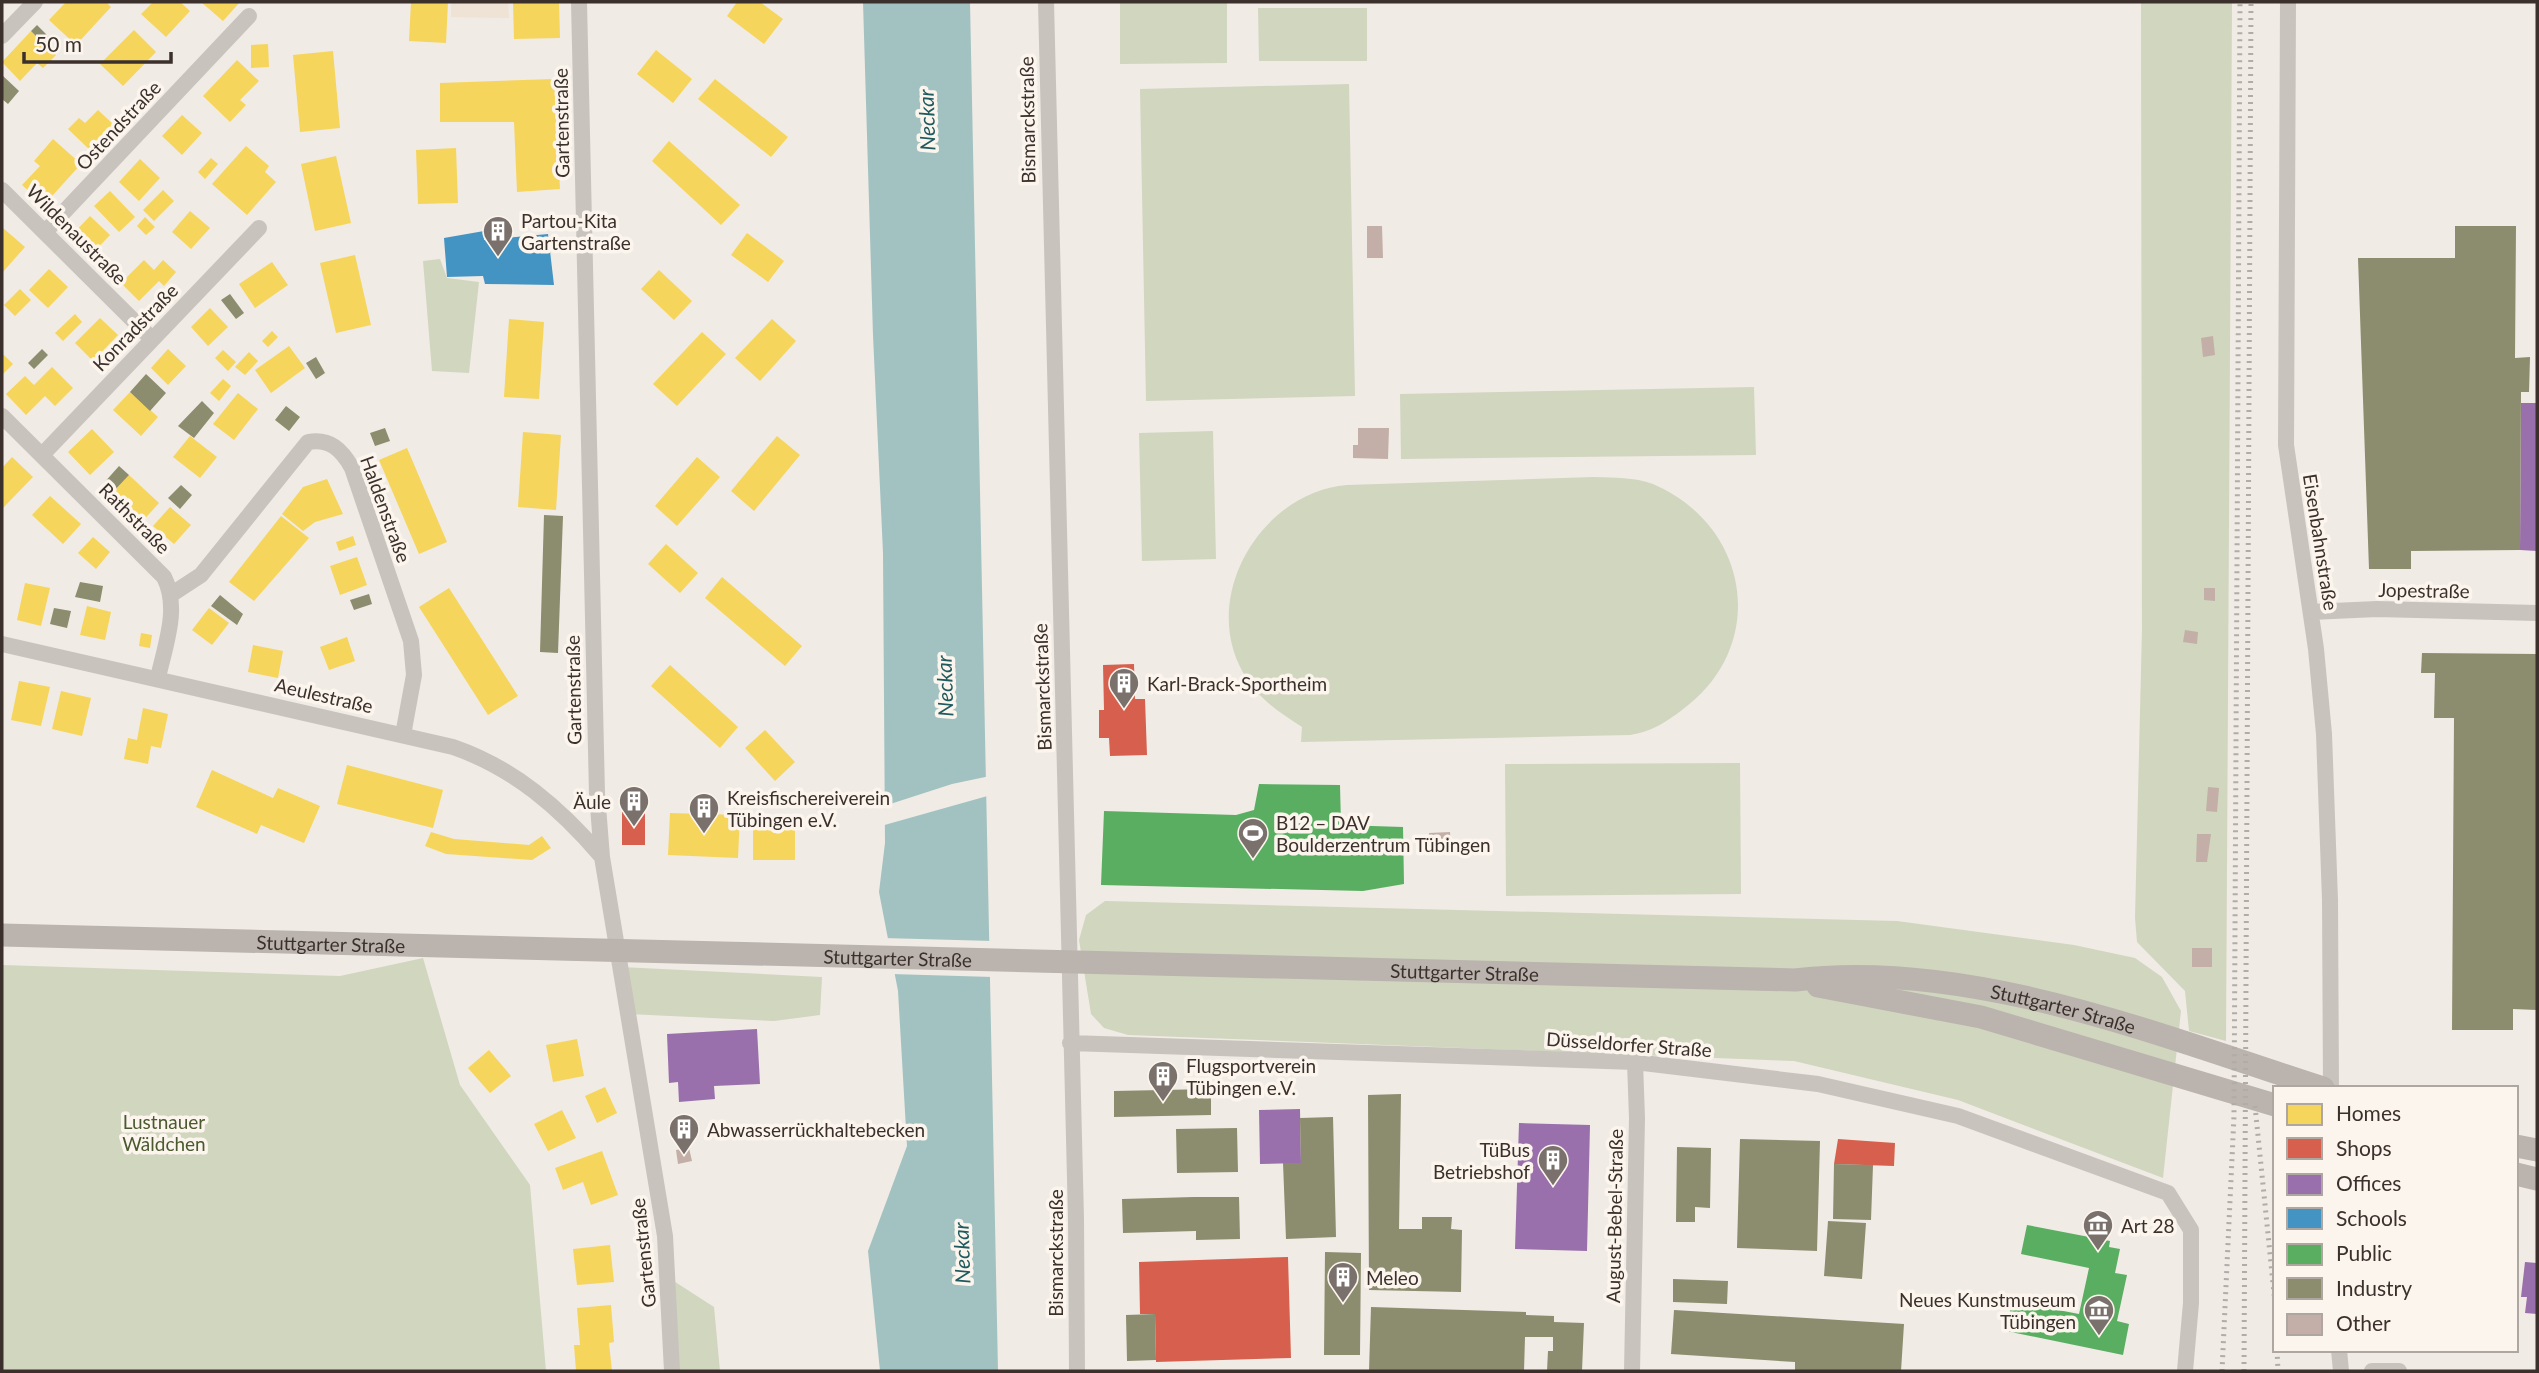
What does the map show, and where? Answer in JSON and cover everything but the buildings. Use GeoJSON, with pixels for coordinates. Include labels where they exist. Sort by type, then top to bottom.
{"type":"FeatureCollection","features":[{"type":"Feature","properties":{"kind":"main road","name":"Stuttgarter Straße"},"geometry":{"type":"LineString","coordinates":[[2,936],[741,952],[1795,980],[1832,975],[1960,984],[2002,992],[2123,1024],[2317,1086]]}},
{"type":"Feature","properties":{"kind":"main road","name":"Stuttgarter Straße"},"geometry":{"type":"LineString","coordinates":[[1795,980],[1830,990],[1969,1015],[2116,1055],[2273,1104]]}},
{"type":"Feature","properties":{"kind":"main road"},"geometry":{"type":"LineString","coordinates":[[2518,1146],[2537,1150]]}},
{"type":"Feature","properties":{"kind":"main road"},"geometry":{"type":"LineString","coordinates":[[2518,1174],[2537,1179]]}},
{"type":"Feature","properties":{"kind":"street"},"geometry":{"type":"LineString","coordinates":[[2,36],[35,2]]}},
{"type":"Feature","properties":{"kind":"street","name":"Gartenstraße"},"geometry":{"type":"LineString","coordinates":[[579,2],[596,777],[602,857],[664,1236],[672,1371]]}},
{"type":"Feature","properties":{"kind":"street","name":"Bismarckstraße"},"geometry":{"type":"LineString","coordinates":[[1046,2],[1076,1219],[1077,1371]]}},
{"type":"Feature","properties":{"kind":"street","name":"Eisenbahnstraße"},"geometry":{"type":"LineString","coordinates":[[2288,2],[2287,445],[2311,612],[2327,792],[2331,1086]]}},
{"type":"Feature","properties":{"kind":"street","name":"Ostendstraße"},"geometry":{"type":"LineString","coordinates":[[45,232],[249,16]]}},
{"type":"Feature","properties":{"kind":"street","name":"Wildenaustraße"},"geometry":{"type":"LineString","coordinates":[[2,190],[152,339]]}},
{"type":"Feature","properties":{"kind":"street","name":"Konradstraße"},"geometry":{"type":"LineString","coordinates":[[42,455],[259,228]]}},
{"type":"Feature","properties":{"kind":"street","name":"Rathstraße"},"geometry":{"type":"LineString","coordinates":[[2,416],[153,563],[172,594]]}},
{"type":"Feature","properties":{"kind":"street","name":"Haldenstraße"},"geometry":{"type":"LineString","coordinates":[[172,594],[188,586],[206,569],[308,442],[328,443],[340,449],[352,468],[411,641],[413,686],[403,735]]}},
{"type":"Feature","properties":{"kind":"street"},"geometry":{"type":"LineString","coordinates":[[159,678],[172,594]]}},
{"type":"Feature","properties":{"kind":"street","name":"Jopestraße"},"geometry":{"type":"LineString","coordinates":[[2311,612],[2376,610],[2537,613]]}},
{"type":"Feature","properties":{"kind":"street","name":"Aeulestraße"},"geometry":{"type":"LineString","coordinates":[[2,644],[159,678],[474,754],[526,783],[568,819],[602,857]]}},
{"type":"Feature","properties":{"kind":"street","name":"Düsseldorfer Straße"},"geometry":{"type":"LineString","coordinates":[[1070,1043],[1635,1062],[1818,1084],[1958,1116],[2168,1193],[2191,1230],[2191,1303],[2185,1371]]}},
{"type":"Feature","properties":{"kind":"street","name":"August-Bebel-Straße"},"geometry":{"type":"LineString","coordinates":[[1632,1371],[1637,1118],[1635,1062]]}},
{"type":"Feature","properties":{"kind":"street"},"geometry":{"type":"LineString","coordinates":[[2339,1352],[2341,1371]]}},
{"type":"Feature","properties":{"kind":"street"},"geometry":{"type":"LineString","coordinates":[[2372,1371],[2399,1371]]}},
{"type":"Feature","properties":{"kind":"green space"},"geometry":{"type":"Polygon","coordinates":[[[1120,2],[1227,2],[1227,63],[1120,64],[1120,2]]]}},
{"type":"Feature","properties":{"kind":"green space"},"geometry":{"type":"Polygon","coordinates":[[[2141,2],[2232,2],[2226,1041],[2189,1031],[2185,991],[2137,942],[2135,918],[2142,630],[2141,2]]]}},
{"type":"Feature","properties":{"kind":"green space"},"geometry":{"type":"Polygon","coordinates":[[[1258,8],[1367,8],[1367,61],[1259,61],[1258,8]]]}},
{"type":"Feature","properties":{"kind":"green space"},"geometry":{"type":"Polygon","coordinates":[[[1349,84],[1355,396],[1146,401],[1140,89],[1349,84]]]}},
{"type":"Feature","properties":{"kind":"green space"},"geometry":{"type":"Polygon","coordinates":[[[440,259],[447,278],[479,282],[469,373],[432,371],[423,261],[440,259]]]}},
{"type":"Feature","properties":{"kind":"green space"},"geometry":{"type":"Polygon","coordinates":[[[1754,387],[1756,455],[1401,459],[1400,394],[1754,387]]]}},
{"type":"Feature","properties":{"kind":"green space"},"geometry":{"type":"Polygon","coordinates":[[[1213,431],[1216,559],[1142,561],[1139,433],[1213,431]]]}},
{"type":"Feature","properties":{"kind":"green space"},"geometry":{"type":"Polygon","coordinates":[[[1594,477],[1646,482],[1686,503],[1711,528],[1728,557],[1737,589],[1737,622],[1728,654],[1710,684],[1682,710],[1664,722],[1645,732],[1630,735],[1301,742],[1302,727],[1267,702],[1249,682],[1234,651],[1229,619],[1233,587],[1244,557],[1263,530],[1287,508],[1315,492],[1347,485],[1594,477]]]}},
{"type":"Feature","properties":{"kind":"green space"},"geometry":{"type":"Polygon","coordinates":[[[1740,763],[1741,894],[1506,896],[1505,764],[1740,763]]]}},
{"type":"Feature","properties":{"kind":"green space"},"geometry":{"type":"Polygon","coordinates":[[[1105,901],[1897,921],[2074,945],[2135,958],[2162,977],[2181,1011],[2163,1178],[1958,1100],[1794,1061],[1128,1035],[1104,1028],[1091,1014],[1079,940],[1086,915],[1105,901]]]}},
{"type":"Feature","properties":{"kind":"green space","name":"Lustnauer Wäldchen"},"geometry":{"type":"Polygon","coordinates":[[[423,958],[460,1085],[530,1185],[546,1371],[2,1371],[2,965],[340,976],[423,958]]]}},
{"type":"Feature","properties":{"kind":"green space"},"geometry":{"type":"Polygon","coordinates":[[[621,967],[822,977],[820,1015],[774,1021],[629,1014],[621,967]]]}},
{"type":"Feature","properties":{"kind":"green space"},"geometry":{"type":"Polygon","coordinates":[[[669,1278],[714,1307],[720,1371],[672,1371],[669,1278]]]}},
{"type":"Feature","properties":{"kind":"shaded area"},"geometry":{"type":"Polygon","coordinates":[[[451,2],[508,2],[509,18],[451,17],[451,2]]]}},
{"type":"Feature","properties":{"kind":"water","name":"Neckar"},"geometry":{"type":"Polygon","coordinates":[[[863,2],[970,2],[998,1371],[880,1371],[868,1251],[907,1146],[898,991],[879,892],[885,843],[883,553],[863,2]]]}},
{"type":"Feature","properties":{"kind":"pier"},"geometry":{"type":"Polygon","coordinates":[[[990,776],[991,795],[881,826],[881,807],[952,784],[990,776]]]}},
{"type":"Feature","properties":{"kind":"pier"},"geometry":{"type":"Polygon","coordinates":[[[883,938],[993,941],[993,977],[891,974],[883,938]]]}},
{"type":"Feature","properties":{"kind":"railway"},"geometry":{"type":"LineString","coordinates":[[2222,1371],[2234,1116],[2240,2]]}},
{"type":"Feature","properties":{"kind":"railway"},"geometry":{"type":"LineString","coordinates":[[2244,1371],[2251,2]]}},
{"type":"Feature","properties":{"kind":"railway"},"geometry":{"type":"LineString","coordinates":[[2255,1106],[2273,1283]]}},
{"type":"Feature","properties":{"kind":"railway"},"geometry":{"type":"LineString","coordinates":[[2277,1352],[2278,1371]]}},
{"type":"Feature","properties":{"kind":"place","name":"Partou-Kita Gartenstraße"},"geometry":{"type":"Point","coordinates":[498,258]}},
{"type":"Feature","properties":{"kind":"place","name":"Karl-Brack-Sportheim"},"geometry":{"type":"Point","coordinates":[1124,710]}},
{"type":"Feature","properties":{"kind":"place","name":"Äule"},"geometry":{"type":"Point","coordinates":[634,828]}},
{"type":"Feature","properties":{"kind":"place","name":"Kreisfischereiverein Tübingen e.V."},"geometry":{"type":"Point","coordinates":[704,835]}},
{"type":"Feature","properties":{"kind":"place","name":"B12 – DAV Boulderzentrum Tübingen"},"geometry":{"type":"Point","coordinates":[1253,860]}},
{"type":"Feature","properties":{"kind":"place","name":"Flugsportverein Tübingen e.V."},"geometry":{"type":"Point","coordinates":[1163,1103]}},
{"type":"Feature","properties":{"kind":"place","name":"Abwasserrückhaltebecken"},"geometry":{"type":"Point","coordinates":[684,1156]}},
{"type":"Feature","properties":{"kind":"place","name":"TüBus Betriebshof"},"geometry":{"type":"Point","coordinates":[1553,1187]}},
{"type":"Feature","properties":{"kind":"place","name":"Art 28"},"geometry":{"type":"Point","coordinates":[2098,1252]}},
{"type":"Feature","properties":{"kind":"place","name":"Meleo"},"geometry":{"type":"Point","coordinates":[1343,1304]}},
{"type":"Feature","properties":{"kind":"place","name":"Neues Kunstmuseum Tübingen"},"geometry":{"type":"Point","coordinates":[2099,1337]}}]}
